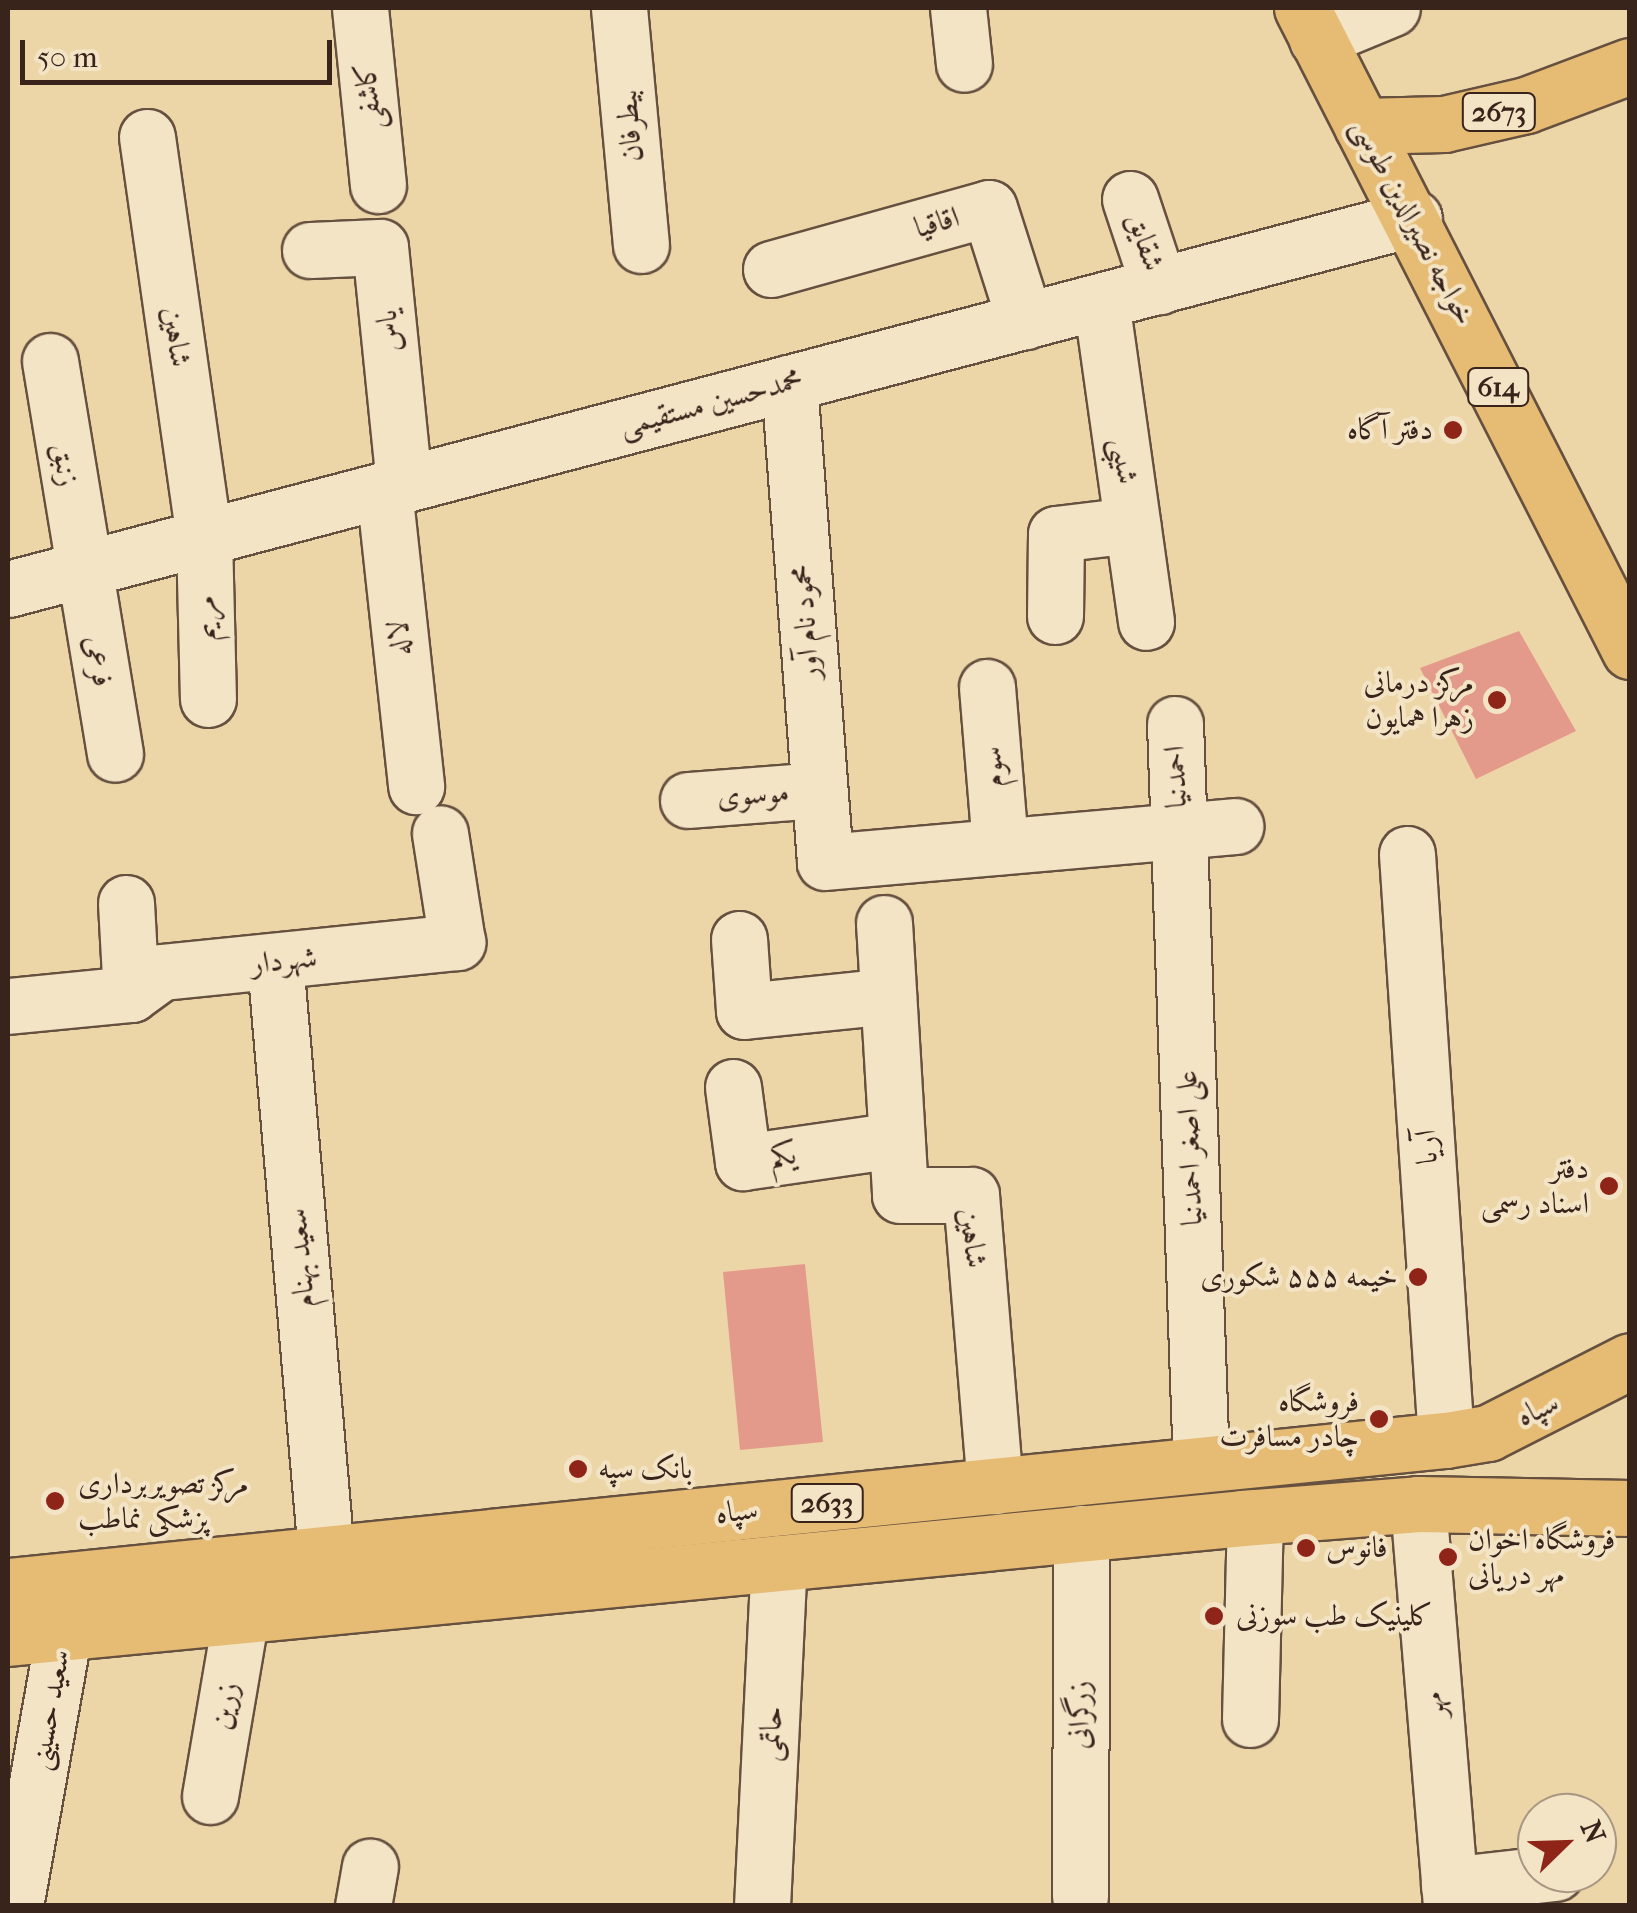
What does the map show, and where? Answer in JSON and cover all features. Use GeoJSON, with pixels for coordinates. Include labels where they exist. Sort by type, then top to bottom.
{"type":"FeatureCollection","features":[{"type":"Feature","properties":{"kind":"main road","name":"خواجه نصیرالدین طوسی"},"geometry":{"type":"LineString","coordinates":[[1310,23],[1414,218],[1630,651]]}},
{"type":"Feature","properties":{"kind":"main road","name":"2673"},"geometry":{"type":"LineString","coordinates":[[1362,126],[1444,124],[1526,105],[1630,66]]}},
{"type":"Feature","properties":{"kind":"main road","name":"سپاه"},"geometry":{"type":"LineString","coordinates":[[8,1586],[1446,1440],[1488,1432],[1630,1361]]}},
{"type":"Feature","properties":{"kind":"main road","name":"سپاه"},"geometry":{"type":"LineString","coordinates":[[8,1638],[1255,1517],[1418,1504],[1630,1508]]}},
{"type":"Feature","properties":{"kind":"street","name":"کاشفی"},"geometry":{"type":"LineString","coordinates":[[360,8],[378,184]]}},
{"type":"Feature","properties":{"kind":"street","name":"بیطرفان"},"geometry":{"type":"LineString","coordinates":[[620,8],[641,245]]}},
{"type":"Feature","properties":{"kind":"street"},"geometry":{"type":"LineString","coordinates":[[958,8],[964,64]]}},
{"type":"Feature","properties":{"kind":"street"},"geometry":{"type":"LineString","coordinates":[[1310,23],[1392,8]]}},
{"type":"Feature","properties":{"kind":"street","name":"شاهین"},"geometry":{"type":"LineString","coordinates":[[147,137],[204,537]]}},
{"type":"Feature","properties":{"kind":"street","name":"شقایق"},"geometry":{"type":"LineString","coordinates":[[1130,198],[1159,286]]}},
{"type":"Feature","properties":{"kind":"street","name":"اقاقیا"},"geometry":{"type":"LineString","coordinates":[[770,270],[989,208],[1025,320]]}},
{"type":"Feature","properties":{"kind":"street","name":"محمدحسین مستقیمی"},"geometry":{"type":"LineString","coordinates":[[8,588],[1414,218]]}},
{"type":"Feature","properties":{"kind":"street","name":"یاس"},"geometry":{"type":"LineString","coordinates":[[310,250],[380,247],[394,487]]}},
{"type":"Feature","properties":{"kind":"street","name":"شیبی"},"geometry":{"type":"LineString","coordinates":[[1101,300],[1146,622]]}},
{"type":"Feature","properties":{"kind":"street","name":"زنبق"},"geometry":{"type":"LineString","coordinates":[[50,361],[80,569]]}},
{"type":"Feature","properties":{"kind":"street","name":"محمود نام آور"},"geometry":{"type":"LineString","coordinates":[[788,383],[824,862],[1000,846]]}},
{"type":"Feature","properties":{"kind":"street","name":"لاله"},"geometry":{"type":"LineString","coordinates":[[394,487],[428,809]]}},
{"type":"Feature","properties":{"kind":"street"},"geometry":{"type":"LineString","coordinates":[[1055,616],[1056,534],[1132,525]]}},
{"type":"Feature","properties":{"kind":"street","name":"مریم"},"geometry":{"type":"LineString","coordinates":[[204,537],[208,699]]}},
{"type":"Feature","properties":{"kind":"street","name":"فرعی"},"geometry":{"type":"LineString","coordinates":[[80,569],[115,754]]}},
{"type":"Feature","properties":{"kind":"street","name":"سوم"},"geometry":{"type":"LineString","coordinates":[[987,687],[1000,846]]}},
{"type":"Feature","properties":{"kind":"street","name":"احمدنیا"},"geometry":{"type":"LineString","coordinates":[[1174,724],[1178,830]]}},
{"type":"Feature","properties":{"kind":"street","name":"موسوی"},"geometry":{"type":"LineString","coordinates":[[688,800],[819,790]]}},
{"type":"Feature","properties":{"kind":"street","name":"شهردار"},"geometry":{"type":"LineString","coordinates":[[8,1006],[131,994],[161,972],[457,942],[428,809]]}},
{"type":"Feature","properties":{"kind":"street"},"geometry":{"type":"LineString","coordinates":[[1000,846],[1235,826]]}},
{"type":"Feature","properties":{"kind":"street","name":"علی اصغر احمدنیا"},"geometry":{"type":"LineString","coordinates":[[1178,830],[1201,1465]]}},
{"type":"Feature","properties":{"kind":"street","name":"آریا"},"geometry":{"type":"LineString","coordinates":[[1407,854],[1446,1440]]}},
{"type":"Feature","properties":{"kind":"street"},"geometry":{"type":"LineString","coordinates":[[126,903],[131,994]]}},
{"type":"Feature","properties":{"kind":"street","name":"شاهین"},"geometry":{"type":"LineString","coordinates":[[884,923],[900,1195],[971,1195],[995,1486]]}},
{"type":"Feature","properties":{"kind":"street"},"geometry":{"type":"LineString","coordinates":[[739,939],[744,1011],[888,996]]}},
{"type":"Feature","properties":{"kind":"street","name":"سعید بهنام"},"geometry":{"type":"LineString","coordinates":[[276,962],[326,1553]]}},
{"type":"Feature","properties":{"kind":"street","name":"یکم"},"geometry":{"type":"LineString","coordinates":[[732,1087],[743,1162],[896,1140]]}},
{"type":"Feature","properties":{"kind":"street","name":"مهر"},"geometry":{"type":"LineString","coordinates":[[1418,1504],[1450,1895]]}},
{"type":"Feature","properties":{"kind":"street"},"geometry":{"type":"LineString","coordinates":[[1250,1720],[1255,1517]]}},
{"type":"Feature","properties":{"kind":"street","name":"زرگرانی"},"geometry":{"type":"LineString","coordinates":[[1080,1896],[1081,1534]]}},
{"type":"Feature","properties":{"kind":"street","name":"حاتمی"},"geometry":{"type":"LineString","coordinates":[[762,1906],[779,1562]]}},
{"type":"Feature","properties":{"kind":"street","name":"زرین"},"geometry":{"type":"LineString","coordinates":[[210,1796],[240,1615]]}},
{"type":"Feature","properties":{"kind":"street","name":"سعید حسینی"},"geometry":{"type":"LineString","coordinates":[[15,1906],[64,1632]]}},
{"type":"Feature","properties":{"kind":"street"},"geometry":{"type":"LineString","coordinates":[[1450,1895],[1517,1881]]}},
{"type":"Feature","properties":{"kind":"building","name":"مرکز درمانی زهرا همایون"},"geometry":{"type":"Polygon","coordinates":[[[1519,631],[1576,731],[1476,779],[1420,668],[1519,631]]]}},
{"type":"Feature","properties":{"kind":"building"},"geometry":{"type":"Polygon","coordinates":[[[805,1264],[823,1442],[740,1450],[723,1272],[805,1264]]]}},
{"type":"Feature","properties":{"kind":"place","name":"دفتر آگاه"},"geometry":{"type":"Point","coordinates":[1453,430]}},
{"type":"Feature","properties":{"kind":"place","name":"مرکز درمانی زهرا همایون"},"geometry":{"type":"Point","coordinates":[1497,700]}},
{"type":"Feature","properties":{"kind":"place","name":"دفتر اسناد رسمی"},"geometry":{"type":"Point","coordinates":[1609,1186]}},
{"type":"Feature","properties":{"kind":"place","name":"خیمه ۵۵۵ شکوری"},"geometry":{"type":"Point","coordinates":[1418,1277]}},
{"type":"Feature","properties":{"kind":"place","name":"فروشگاه چادر مسافرت"},"geometry":{"type":"Point","coordinates":[1379,1419]}},
{"type":"Feature","properties":{"kind":"place","name":"بانک سپه"},"geometry":{"type":"Point","coordinates":[578,1469]}},
{"type":"Feature","properties":{"kind":"place","name":"مرکز تصویربرداری پزشکی نماطب"},"geometry":{"type":"Point","coordinates":[55,1501]}},
{"type":"Feature","properties":{"kind":"place","name":"فانوس"},"geometry":{"type":"Point","coordinates":[1306,1548]}},
{"type":"Feature","properties":{"kind":"place","name":"فروشگاه اخوان مهر دریانی"},"geometry":{"type":"Point","coordinates":[1448,1557]}},
{"type":"Feature","properties":{"kind":"place","name":"کلینیک طب سوزنی"},"geometry":{"type":"Point","coordinates":[1214,1616]}}]}
